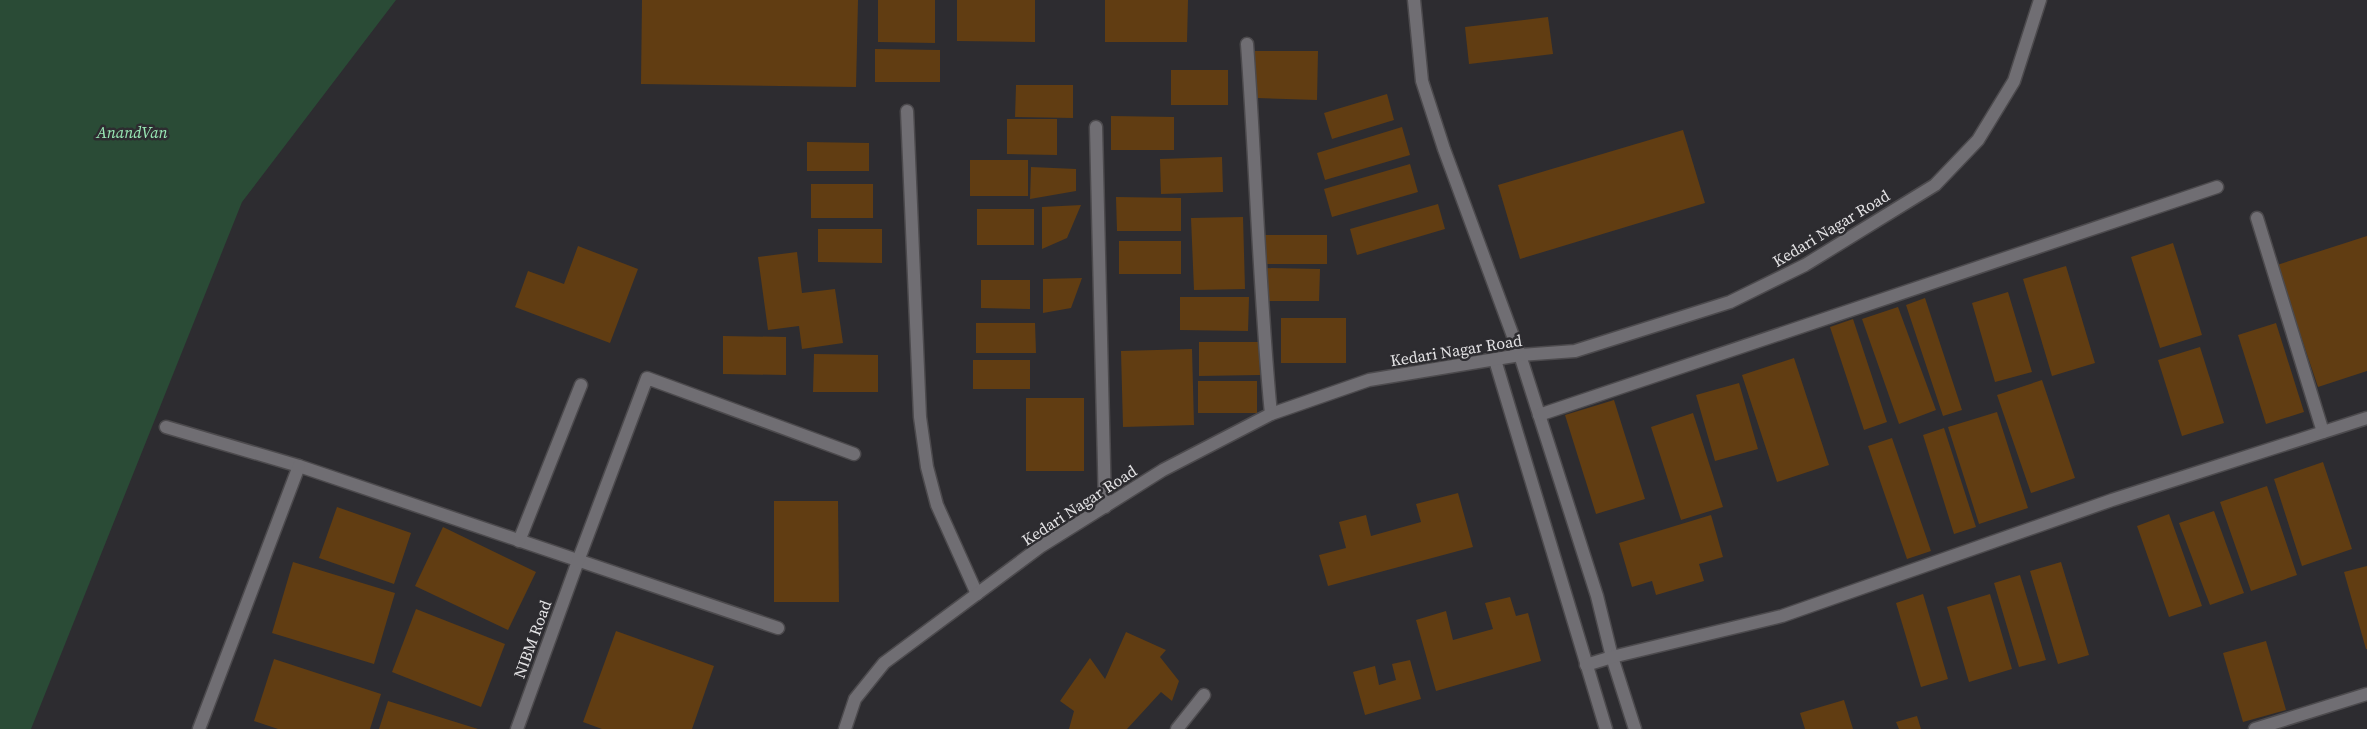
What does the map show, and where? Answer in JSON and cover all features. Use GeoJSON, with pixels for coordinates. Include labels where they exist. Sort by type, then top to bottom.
{"type":"FeatureCollection","features":[{"type":"Feature","properties":{"kind":"street"},"geometry":{"type":"LineString","coordinates":[[1414,0],[1422,80],[1444,149],[1520,355],[1597,596],[1612,657],[1635,729]]}},
{"type":"Feature","properties":{"kind":"street","name":"Kedari Nagar Road"},"geometry":{"type":"LineString","coordinates":[[844,729],[855,699],[884,663],[1040,547],[1163,470],[1271,414],[1369,380],[1520,355],[1575,351],[1730,302],[1805,264],[1935,185],[1978,140],[2014,81],[2040,0]]}},
{"type":"Feature","properties":{"kind":"street"},"geometry":{"type":"LineString","coordinates":[[1247,44],[1256,161],[1262,320],[1271,414]]}},
{"type":"Feature","properties":{"kind":"street"},"geometry":{"type":"LineString","coordinates":[[907,111],[920,417],[927,467],[937,505],[977,594]]}},
{"type":"Feature","properties":{"kind":"street"},"geometry":{"type":"LineString","coordinates":[[1096,128],[1105,507]]}},
{"type":"Feature","properties":{"kind":"street"},"geometry":{"type":"LineString","coordinates":[[1539,415],[2217,187]]}},
{"type":"Feature","properties":{"kind":"street"},"geometry":{"type":"LineString","coordinates":[[2257,218],[2323,432]]}},
{"type":"Feature","properties":{"kind":"street"},"geometry":{"type":"LineString","coordinates":[[1495,360],[1606,729]]}},
{"type":"Feature","properties":{"kind":"street","name":"NIBM Road"},"geometry":{"type":"LineString","coordinates":[[517,729],[647,378],[854,454]]}},
{"type":"Feature","properties":{"kind":"street"},"geometry":{"type":"LineString","coordinates":[[519,541],[581,385]]}},
{"type":"Feature","properties":{"kind":"street"},"geometry":{"type":"LineString","coordinates":[[1586,665],[1782,616],[2112,500],[2367,418]]}},
{"type":"Feature","properties":{"kind":"street"},"geometry":{"type":"LineString","coordinates":[[166,427],[299,466],[778,628]]}},
{"type":"Feature","properties":{"kind":"street"},"geometry":{"type":"LineString","coordinates":[[199,729],[299,466]]}},
{"type":"Feature","properties":{"kind":"street"},"geometry":{"type":"LineString","coordinates":[[2255,729],[2367,694]]}},
{"type":"Feature","properties":{"kind":"street"},"geometry":{"type":"LineString","coordinates":[[1177,729],[1204,696]]}},
{"type":"Feature","properties":{"kind":"green space","name":"AnandVan"},"geometry":{"type":"Polygon","coordinates":[[[0,0],[396,0],[242,202],[31,729],[0,729],[0,0]]]}},
{"type":"Feature","properties":{"kind":"building"},"geometry":{"type":"Polygon","coordinates":[[[642,0],[858,0],[856,87],[641,84],[642,0]]]}},
{"type":"Feature","properties":{"kind":"building"},"geometry":{"type":"Polygon","coordinates":[[[878,0],[935,0],[935,43],[878,42],[878,0]]]}},
{"type":"Feature","properties":{"kind":"building"},"geometry":{"type":"Polygon","coordinates":[[[957,0],[1035,0],[1035,42],[957,41],[957,0]]]}},
{"type":"Feature","properties":{"kind":"building"},"geometry":{"type":"Polygon","coordinates":[[[1105,0],[1188,0],[1187,42],[1105,42],[1105,0]]]}},
{"type":"Feature","properties":{"kind":"building"},"geometry":{"type":"Polygon","coordinates":[[[1548,17],[1553,54],[1469,64],[1465,27],[1548,17]]]}},
{"type":"Feature","properties":{"kind":"building"},"geometry":{"type":"Polygon","coordinates":[[[875,49],[940,50],[940,82],[875,82],[875,49]]]}},
{"type":"Feature","properties":{"kind":"building"},"geometry":{"type":"Polygon","coordinates":[[[1253,51],[1318,51],[1317,100],[1257,98],[1253,51]]]}},
{"type":"Feature","properties":{"kind":"building"},"geometry":{"type":"Polygon","coordinates":[[[1171,70],[1228,70],[1228,105],[1171,105],[1171,70]]]}},
{"type":"Feature","properties":{"kind":"building"},"geometry":{"type":"Polygon","coordinates":[[[1016,85],[1073,85],[1073,118],[1015,117],[1016,85]]]}},
{"type":"Feature","properties":{"kind":"building"},"geometry":{"type":"Polygon","coordinates":[[[1387,94],[1394,120],[1332,139],[1324,113],[1387,94]]]}},
{"type":"Feature","properties":{"kind":"building"},"geometry":{"type":"Polygon","coordinates":[[[1111,116],[1174,117],[1174,150],[1111,150],[1111,116]]]}},
{"type":"Feature","properties":{"kind":"building"},"geometry":{"type":"Polygon","coordinates":[[[1007,119],[1057,119],[1057,155],[1007,154],[1007,119]]]}},
{"type":"Feature","properties":{"kind":"building"},"geometry":{"type":"Polygon","coordinates":[[[1402,127],[1410,155],[1325,180],[1317,153],[1402,127]]]}},
{"type":"Feature","properties":{"kind":"building"},"geometry":{"type":"Polygon","coordinates":[[[1683,130],[1705,203],[1520,259],[1498,185],[1683,130]]]}},
{"type":"Feature","properties":{"kind":"building"},"geometry":{"type":"Polygon","coordinates":[[[807,142],[869,143],[869,171],[807,171],[807,142]]]}},
{"type":"Feature","properties":{"kind":"building"},"geometry":{"type":"Polygon","coordinates":[[[1222,157],[1223,192],[1161,194],[1160,159],[1222,157]]]}},
{"type":"Feature","properties":{"kind":"building"},"geometry":{"type":"Polygon","coordinates":[[[970,160],[1028,160],[1028,196],[970,196],[970,160]]]}},
{"type":"Feature","properties":{"kind":"building"},"geometry":{"type":"Polygon","coordinates":[[[1410,164],[1418,192],[1332,217],[1324,189],[1410,164]]]}},
{"type":"Feature","properties":{"kind":"building"},"geometry":{"type":"Polygon","coordinates":[[[1031,167],[1076,169],[1076,191],[1030,199],[1031,167]]]}},
{"type":"Feature","properties":{"kind":"building"},"geometry":{"type":"Polygon","coordinates":[[[811,184],[873,184],[873,218],[811,218],[811,184]]]}},
{"type":"Feature","properties":{"kind":"building"},"geometry":{"type":"Polygon","coordinates":[[[1116,197],[1181,198],[1181,231],[1117,231],[1116,197]]]}},
{"type":"Feature","properties":{"kind":"building"},"geometry":{"type":"Polygon","coordinates":[[[1438,204],[1445,229],[1357,255],[1350,229],[1438,204]]]}},
{"type":"Feature","properties":{"kind":"building"},"geometry":{"type":"Polygon","coordinates":[[[1081,205],[1067,238],[1042,249],[1042,207],[1081,205]]]}},
{"type":"Feature","properties":{"kind":"building"},"geometry":{"type":"Polygon","coordinates":[[[977,209],[1034,209],[1034,245],[977,245],[977,209]]]}},
{"type":"Feature","properties":{"kind":"building"},"geometry":{"type":"Polygon","coordinates":[[[1243,217],[1245,289],[1194,290],[1191,218],[1243,217]]]}},
{"type":"Feature","properties":{"kind":"building"},"geometry":{"type":"Polygon","coordinates":[[[818,229],[882,229],[882,263],[818,262],[818,229]]]}},
{"type":"Feature","properties":{"kind":"building"},"geometry":{"type":"Polygon","coordinates":[[[1264,235],[1327,235],[1327,264],[1264,264],[1264,235]]]}},
{"type":"Feature","properties":{"kind":"building"},"geometry":{"type":"Polygon","coordinates":[[[2367,236],[2367,371],[2318,387],[2277,265],[2367,236]]]}},
{"type":"Feature","properties":{"kind":"building"},"geometry":{"type":"Polygon","coordinates":[[[1119,241],[1181,241],[1181,274],[1119,274],[1119,241]]]}},
{"type":"Feature","properties":{"kind":"building"},"geometry":{"type":"Polygon","coordinates":[[[2173,243],[2202,335],[2160,348],[2131,257],[2173,243]]]}},
{"type":"Feature","properties":{"kind":"building"},"geometry":{"type":"Polygon","coordinates":[[[578,246],[638,269],[610,343],[515,307],[528,271],[564,284],[578,246]]]}},
{"type":"Feature","properties":{"kind":"building"},"geometry":{"type":"Polygon","coordinates":[[[797,252],[802,293],[835,289],[843,343],[802,349],[799,326],[768,330],[758,257],[797,252]]]}},
{"type":"Feature","properties":{"kind":"building"},"geometry":{"type":"Polygon","coordinates":[[[2066,266],[2095,363],[2052,376],[2023,279],[2066,266]]]}},
{"type":"Feature","properties":{"kind":"building"},"geometry":{"type":"Polygon","coordinates":[[[1263,268],[1320,269],[1319,301],[1265,301],[1263,268]]]}},
{"type":"Feature","properties":{"kind":"building"},"geometry":{"type":"Polygon","coordinates":[[[1082,278],[1071,308],[1043,313],[1043,279],[1082,278]]]}},
{"type":"Feature","properties":{"kind":"building"},"geometry":{"type":"Polygon","coordinates":[[[981,280],[1030,280],[1030,309],[981,308],[981,280]]]}},
{"type":"Feature","properties":{"kind":"building"},"geometry":{"type":"Polygon","coordinates":[[[2008,292],[2032,372],[1995,382],[1972,303],[2008,292]]]}},
{"type":"Feature","properties":{"kind":"building"},"geometry":{"type":"Polygon","coordinates":[[[1180,297],[1249,297],[1248,331],[1180,330],[1180,297]]]}},
{"type":"Feature","properties":{"kind":"building"},"geometry":{"type":"Polygon","coordinates":[[[1925,298],[1962,410],[1943,416],[1906,305],[1925,298]]]}},
{"type":"Feature","properties":{"kind":"building"},"geometry":{"type":"Polygon","coordinates":[[[1898,307],[1936,410],[1899,424],[1862,319],[1898,307]]]}},
{"type":"Feature","properties":{"kind":"building"},"geometry":{"type":"Polygon","coordinates":[[[1281,318],[1346,318],[1346,363],[1281,363],[1281,318]]]}},
{"type":"Feature","properties":{"kind":"building"},"geometry":{"type":"Polygon","coordinates":[[[1853,319],[1887,422],[1864,430],[1830,327],[1853,319]]]}},
{"type":"Feature","properties":{"kind":"building"},"geometry":{"type":"Polygon","coordinates":[[[976,323],[1035,323],[1036,353],[976,353],[976,323]]]}},
{"type":"Feature","properties":{"kind":"building"},"geometry":{"type":"Polygon","coordinates":[[[2276,323],[2304,412],[2266,424],[2238,335],[2276,323]]]}},
{"type":"Feature","properties":{"kind":"building"},"geometry":{"type":"Polygon","coordinates":[[[723,336],[786,337],[786,375],[723,374],[723,336]]]}},
{"type":"Feature","properties":{"kind":"building"},"geometry":{"type":"Polygon","coordinates":[[[1199,342],[1259,342],[1260,375],[1199,376],[1199,342]]]}},
{"type":"Feature","properties":{"kind":"building"},"geometry":{"type":"Polygon","coordinates":[[[2200,347],[2224,423],[2182,436],[2158,360],[2200,347]]]}},
{"type":"Feature","properties":{"kind":"building"},"geometry":{"type":"Polygon","coordinates":[[[1192,349],[1194,425],[1123,427],[1121,351],[1192,349]]]}},
{"type":"Feature","properties":{"kind":"building"},"geometry":{"type":"Polygon","coordinates":[[[814,354],[878,355],[878,392],[813,392],[814,354]]]}},
{"type":"Feature","properties":{"kind":"building"},"geometry":{"type":"Polygon","coordinates":[[[1794,358],[1829,465],[1777,482],[1742,375],[1794,358]]]}},
{"type":"Feature","properties":{"kind":"building"},"geometry":{"type":"Polygon","coordinates":[[[973,360],[1030,360],[1030,389],[973,389],[973,360]]]}},
{"type":"Feature","properties":{"kind":"building"},"geometry":{"type":"Polygon","coordinates":[[[2042,380],[2075,478],[2031,493],[1997,395],[2042,380]]]}},
{"type":"Feature","properties":{"kind":"building"},"geometry":{"type":"Polygon","coordinates":[[[1198,381],[1257,381],[1257,413],[1198,413],[1198,381]]]}},
{"type":"Feature","properties":{"kind":"building"},"geometry":{"type":"Polygon","coordinates":[[[1739,383],[1758,449],[1715,461],[1696,395],[1739,383]]]}},
{"type":"Feature","properties":{"kind":"building"},"geometry":{"type":"Polygon","coordinates":[[[1026,398],[1084,398],[1084,471],[1026,471],[1026,398]]]}},
{"type":"Feature","properties":{"kind":"building"},"geometry":{"type":"Polygon","coordinates":[[[1614,400],[1645,499],[1596,514],[1565,415],[1614,400]]]}},
{"type":"Feature","properties":{"kind":"building"},"geometry":{"type":"Polygon","coordinates":[[[1997,412],[2028,508],[1979,524],[1948,427],[1997,412]]]}},
{"type":"Feature","properties":{"kind":"building"},"geometry":{"type":"Polygon","coordinates":[[[1693,413],[1723,507],[1681,520],[1651,427],[1693,413]]]}},
{"type":"Feature","properties":{"kind":"building"},"geometry":{"type":"Polygon","coordinates":[[[1944,428],[1976,527],[1954,534],[1923,435],[1944,428]]]}},
{"type":"Feature","properties":{"kind":"building"},"geometry":{"type":"Polygon","coordinates":[[[1892,438],[1931,551],[1907,559],[1868,446],[1892,438]]]}},
{"type":"Feature","properties":{"kind":"building"},"geometry":{"type":"Polygon","coordinates":[[[2323,462],[2352,549],[2302,566],[2274,479],[2323,462]]]}},
{"type":"Feature","properties":{"kind":"building"},"geometry":{"type":"Polygon","coordinates":[[[2267,486],[2297,575],[2251,591],[2220,502],[2267,486]]]}},
{"type":"Feature","properties":{"kind":"building"},"geometry":{"type":"Polygon","coordinates":[[[1458,493],[1473,547],[1328,586],[1319,555],[1346,548],[1339,522],[1366,515],[1371,536],[1421,522],[1416,504],[1458,493]]]}},
{"type":"Feature","properties":{"kind":"building"},"geometry":{"type":"Polygon","coordinates":[[[774,501],[838,501],[839,602],[774,602],[774,501]]]}},
{"type":"Feature","properties":{"kind":"building"},"geometry":{"type":"Polygon","coordinates":[[[337,507],[411,533],[394,584],[319,558],[337,507]]]}},
{"type":"Feature","properties":{"kind":"building"},"geometry":{"type":"Polygon","coordinates":[[[2214,511],[2244,593],[2210,605],[2179,523],[2214,511]]]}},
{"type":"Feature","properties":{"kind":"building"},"geometry":{"type":"Polygon","coordinates":[[[2169,514],[2202,606],[2169,617],[2137,526],[2169,514]]]}},
{"type":"Feature","properties":{"kind":"building"},"geometry":{"type":"Polygon","coordinates":[[[1711,515],[1723,557],[1699,564],[1704,581],[1656,595],[1652,581],[1632,587],[1619,543],[1711,515]]]}},
{"type":"Feature","properties":{"kind":"building"},"geometry":{"type":"Polygon","coordinates":[[[443,527],[536,572],[508,630],[415,586],[443,527]]]}},
{"type":"Feature","properties":{"kind":"building"},"geometry":{"type":"Polygon","coordinates":[[[293,562],[395,593],[374,664],[272,633],[293,562]]]}},
{"type":"Feature","properties":{"kind":"building"},"geometry":{"type":"Polygon","coordinates":[[[2061,562],[2089,655],[2058,664],[2030,571],[2061,562]]]}},
{"type":"Feature","properties":{"kind":"building"},"geometry":{"type":"Polygon","coordinates":[[[2367,566],[2367,649],[2366,649],[2344,572],[2367,566]]]}},
{"type":"Feature","properties":{"kind":"building"},"geometry":{"type":"Polygon","coordinates":[[[2020,575],[2046,660],[2019,667],[1994,583],[2020,575]]]}},
{"type":"Feature","properties":{"kind":"building"},"geometry":{"type":"Polygon","coordinates":[[[1923,594],[1948,679],[1921,687],[1896,603],[1923,594]]]}},
{"type":"Feature","properties":{"kind":"building"},"geometry":{"type":"Polygon","coordinates":[[[1990,594],[2012,669],[1969,682],[1947,607],[1990,594]]]}},
{"type":"Feature","properties":{"kind":"building"},"geometry":{"type":"Polygon","coordinates":[[[1510,597],[1516,616],[1528,613],[1541,661],[1436,691],[1416,620],[1446,611],[1453,640],[1493,629],[1485,603],[1510,597]]]}},
{"type":"Feature","properties":{"kind":"building"},"geometry":{"type":"Polygon","coordinates":[[[416,609],[505,644],[481,707],[392,672],[416,609]]]}},
{"type":"Feature","properties":{"kind":"building"},"geometry":{"type":"Polygon","coordinates":[[[616,631],[714,666],[692,729],[602,729],[583,722],[616,631]]]}},
{"type":"Feature","properties":{"kind":"building"},"geometry":{"type":"Polygon","coordinates":[[[1126,632],[1166,650],[1160,657],[1179,681],[1172,701],[1161,692],[1127,729],[1069,729],[1074,711],[1060,701],[1090,658],[1105,679],[1126,632]]]}},
{"type":"Feature","properties":{"kind":"building"},"geometry":{"type":"Polygon","coordinates":[[[2266,641],[2286,710],[2243,722],[2223,653],[2266,641]]]}},
{"type":"Feature","properties":{"kind":"building"},"geometry":{"type":"Polygon","coordinates":[[[274,659],[381,694],[370,729],[278,729],[254,721],[274,659]]]}},
{"type":"Feature","properties":{"kind":"building"},"geometry":{"type":"Polygon","coordinates":[[[1410,660],[1421,699],[1365,715],[1353,672],[1375,666],[1379,685],[1396,680],[1392,664],[1410,660]]]}},
{"type":"Feature","properties":{"kind":"building"},"geometry":{"type":"Polygon","coordinates":[[[1844,700],[1853,729],[1805,729],[1800,713],[1844,700]]]}},
{"type":"Feature","properties":{"kind":"building"},"geometry":{"type":"Polygon","coordinates":[[[388,701],[478,729],[379,729],[388,701]]]}},
{"type":"Feature","properties":{"kind":"building"},"geometry":{"type":"Polygon","coordinates":[[[1917,716],[1921,729],[1899,729],[1896,722],[1917,716]]]}}]}
